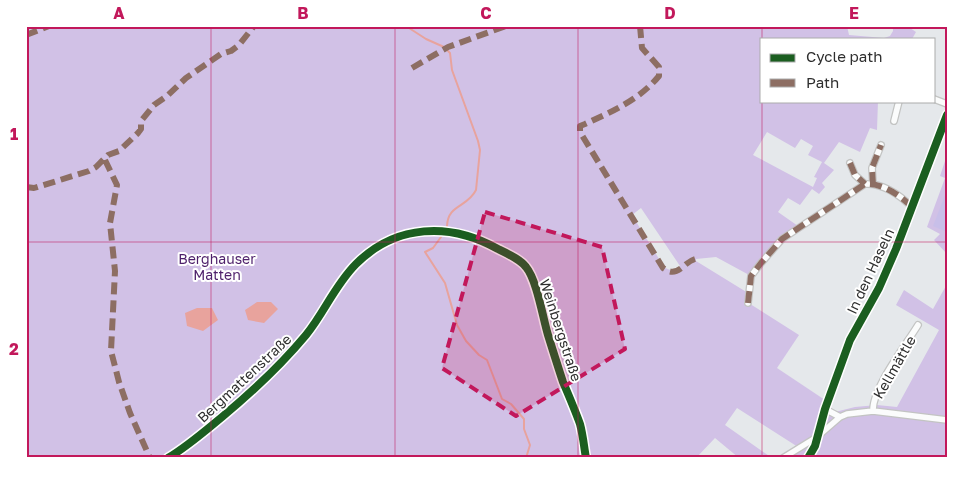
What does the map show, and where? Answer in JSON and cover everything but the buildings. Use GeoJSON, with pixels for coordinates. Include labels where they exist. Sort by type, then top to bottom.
{"type":"FeatureCollection","features":[{"type":"Feature","properties":{"kind":"street"},"geometry":{"type":"LineString","coordinates":[[894,121],[899,102]]}},
{"type":"Feature","properties":{"kind":"street","name":"In den Haseln"},"geometry":{"type":"LineString","coordinates":[[817,437],[825,408],[850,340],[879,288],[913,208],[933,148],[947,115]]}},
{"type":"Feature","properties":{"kind":"street"},"geometry":{"type":"LineString","coordinates":[[873,184],[872,168],[881,145]]}},
{"type":"Feature","properties":{"kind":"street"},"geometry":{"type":"LineString","coordinates":[[850,163],[855,175],[865,184]]}},
{"type":"Feature","properties":{"kind":"street"},"geometry":{"type":"LineString","coordinates":[[748,303],[751,276],[782,239],[865,184],[873,184],[901,196],[913,208]]}},
{"type":"Feature","properties":{"kind":"street","name":"Weinbergstraße"},"geometry":{"type":"LineString","coordinates":[[416,232],[436,231],[471,236],[500,250],[528,268],[541,304],[548,335],[580,426],[586,458]]}},
{"type":"Feature","properties":{"kind":"street","name":"Bergmattenstraße"},"geometry":{"type":"LineString","coordinates":[[168,458],[197,438],[281,363],[316,323],[342,280],[357,263],[378,246],[393,238],[416,232]]}},
{"type":"Feature","properties":{"kind":"street","name":"Kellmättle"},"geometry":{"type":"LineString","coordinates":[[874,410],[874,400],[883,381],[918,325]]}},
{"type":"Feature","properties":{"kind":"street"},"geometry":{"type":"LineString","coordinates":[[825,408],[840,418]]}},
{"type":"Feature","properties":{"kind":"street"},"geometry":{"type":"LineString","coordinates":[[783,458],[817,437],[847,414],[874,410],[947,420]]}},
{"type":"Feature","properties":{"kind":"highlighted area"},"geometry":{"type":"Polygon","coordinates":[[[485,212],[602,247],[625,349],[516,416],[442,368],[485,212]]]}},
{"type":"Feature","properties":{"kind":"green space","name":"Berghauser Matten"},"geometry":{"type":"Polygon","coordinates":[[[26,26],[748,26],[774,29],[774,26],[847,26],[849,35],[884,38],[760,38],[760,102],[878,102],[877,130],[870,128],[860,152],[839,142],[824,163],[834,170],[822,183],[825,187],[819,194],[812,189],[800,205],[788,198],[778,212],[798,226],[778,239],[778,242],[751,276],[716,257],[696,259],[696,261],[748,293],[747,302],[799,335],[777,368],[825,400],[824,404],[835,412],[855,407],[877,405],[897,407],[939,330],[896,305],[904,290],[933,309],[947,284],[947,458],[787,458],[798,447],[737,408],[725,425],[772,458],[739,458],[715,438],[696,458],[26,458],[26,26]],[[767,132],[753,155],[813,187],[817,178],[814,177],[822,162],[808,155],[813,146],[801,139],[795,148],[767,132]],[[641,208],[632,215],[664,267],[674,270],[680,266],[641,208]]]}},
{"type":"Feature","properties":{"kind":"green space"},"geometry":{"type":"Polygon","coordinates":[[[893,26],[907,26],[916,32],[913,38],[884,38],[890,36],[893,26]]]}},
{"type":"Feature","properties":{"kind":"green space"},"geometry":{"type":"Polygon","coordinates":[[[945,161],[947,162],[947,254],[934,240],[940,234],[927,227],[945,178],[940,176],[945,161]]]}},
{"type":"Feature","properties":{"kind":"shaded area"},"geometry":{"type":"Polygon","coordinates":[[[947,190],[947,232],[933,226],[947,190]]]}},
{"type":"Feature","properties":{"kind":"shaded area"},"geometry":{"type":"Polygon","coordinates":[[[257,302],[271,302],[278,309],[264,323],[248,320],[245,310],[257,302]]]}},
{"type":"Feature","properties":{"kind":"shaded area"},"geometry":{"type":"Polygon","coordinates":[[[197,308],[212,308],[218,320],[203,331],[187,326],[185,313],[197,308]]]}},
{"type":"Feature","properties":{"kind":"waterway"},"geometry":{"type":"LineString","coordinates":[[409,28],[426,39],[444,47],[450,53],[452,70],[480,150],[476,190],[468,200],[454,210],[448,219],[447,226]]}},
{"type":"Feature","properties":{"kind":"waterway"},"geometry":{"type":"LineString","coordinates":[[441,237],[433,248],[425,252],[445,283],[457,325],[466,341],[479,355],[487,360],[502,399],[511,404],[524,419],[524,429],[530,445],[526,458]]}},
{"type":"Feature","properties":{"kind":"marked path"},"geometry":{"type":"LineString","coordinates":[[26,35],[49,26]]}},
{"type":"Feature","properties":{"kind":"marked path"},"geometry":{"type":"LineString","coordinates":[[26,187],[34,188],[89,171],[108,155],[119,151],[138,133],[141,129],[141,121],[154,105],[167,96],[186,78],[221,54],[231,51],[239,45],[254,26]]}},
{"type":"Feature","properties":{"kind":"marked path"},"geometry":{"type":"LineString","coordinates":[[412,68],[448,47],[506,26]]}},
{"type":"Feature","properties":{"kind":"marked path"},"geometry":{"type":"LineString","coordinates":[[640,26],[642,48],[659,67],[659,76],[643,92],[625,104],[580,126],[580,132],[663,268],[672,272],[676,271],[695,259]]}},
{"type":"Feature","properties":{"kind":"marked path"},"geometry":{"type":"LineString","coordinates":[[873,184],[872,168],[881,145]]}},
{"type":"Feature","properties":{"kind":"marked path"},"geometry":{"type":"LineString","coordinates":[[105,160],[117,185],[110,223],[115,271],[111,351],[130,413],[150,458]]}},
{"type":"Feature","properties":{"kind":"marked path"},"geometry":{"type":"LineString","coordinates":[[850,163],[855,175],[865,184]]}},
{"type":"Feature","properties":{"kind":"marked path"},"geometry":{"type":"LineString","coordinates":[[748,303],[751,276],[782,239],[865,184],[885,188],[903,199],[913,208]]}},
{"type":"Feature","properties":{"kind":"cycle path"},"geometry":{"type":"LineString","coordinates":[[808,458],[815,446],[825,409],[850,340],[879,288],[896,249],[947,115]]}},
{"type":"Feature","properties":{"kind":"cycle path"},"geometry":{"type":"LineString","coordinates":[[168,458],[222,417],[276,368],[306,335],[356,264],[388,241],[424,231],[443,231],[480,240],[517,259],[530,273],[563,382],[580,424],[586,458]]}}]}
